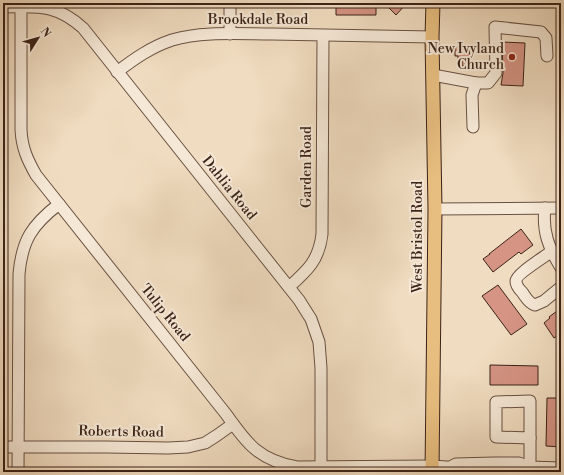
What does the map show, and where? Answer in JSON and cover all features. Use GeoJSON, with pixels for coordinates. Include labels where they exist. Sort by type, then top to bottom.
{"type":"FeatureCollection","features":[{"type":"Feature","properties":{"kind":"main road","name":"West Bristol Road"},"geometry":{"type":"LineString","coordinates":[[432,3],[435,209],[432,469]]}},
{"type":"Feature","properties":{"kind":"street"},"geometry":{"type":"LineString","coordinates":[[230,3],[230,34]]}},
{"type":"Feature","properties":{"kind":"street","name":"Dahlia Road"},"geometry":{"type":"LineString","coordinates":[[3,7],[21,5],[57,10],[73,19],[83,28],[299,300],[310,319],[319,342],[321,368],[321,469]]}},
{"type":"Feature","properties":{"kind":"street","name":"Tulip Road"},"geometry":{"type":"LineString","coordinates":[[21,5],[20,122],[21,137],[29,162],[36,175],[256,451],[272,460],[288,465],[321,469],[432,469],[448,468],[456,464],[494,463],[519,463],[530,467],[561,468]]}},
{"type":"Feature","properties":{"kind":"street"},"geometry":{"type":"LineString","coordinates":[[433,75],[476,83],[488,83],[496,73],[495,26],[541,32],[546,38],[547,56]]}},
{"type":"Feature","properties":{"kind":"street","name":"Brookdale Road"},"geometry":{"type":"LineString","coordinates":[[117,72],[144,53],[171,40],[197,35],[230,34],[432,37]]}},
{"type":"Feature","properties":{"kind":"street","name":"Garden Road"},"geometry":{"type":"LineString","coordinates":[[289,287],[302,276],[310,266],[315,259],[321,244],[323,36]]}},
{"type":"Feature","properties":{"kind":"street"},"geometry":{"type":"LineString","coordinates":[[473,128],[472,95],[476,83]]}},
{"type":"Feature","properties":{"kind":"street"},"geometry":{"type":"LineString","coordinates":[[18,472],[19,274],[22,252],[35,226],[59,204]]}},
{"type":"Feature","properties":{"kind":"street"},"geometry":{"type":"LineString","coordinates":[[545,208],[545,233],[561,268]]}},
{"type":"Feature","properties":{"kind":"street"},"geometry":{"type":"LineString","coordinates":[[435,209],[561,208]]}},
{"type":"Feature","properties":{"kind":"street"},"geometry":{"type":"LineString","coordinates":[[552,251],[522,273],[516,281],[517,285],[530,303],[534,305],[544,301],[561,287]]}},
{"type":"Feature","properties":{"kind":"street"},"geometry":{"type":"LineString","coordinates":[[530,438],[496,437],[496,402],[530,401],[530,438],[530,467]]}},
{"type":"Feature","properties":{"kind":"street","name":"Roberts Road"},"geometry":{"type":"LineString","coordinates":[[3,446],[188,447],[205,443],[233,424]]}},
{"type":"Feature","properties":{"kind":"street","name":"Tulip Road"},"geometry":{"type":"LineString","coordinates":[[448,468],[451,468],[454,472],[460,472],[519,471],[530,467]]}},
{"type":"Feature","properties":{"kind":"building"},"geometry":{"type":"Polygon","coordinates":[[[361,3],[376,5],[376,15],[336,15],[336,5],[361,5],[361,3]]]}},
{"type":"Feature","properties":{"kind":"building"},"geometry":{"type":"Polygon","coordinates":[[[394,3],[407,3],[396,15],[389,8],[394,3]]]}},
{"type":"Feature","properties":{"kind":"building","name":"New Ivyland Church"},"geometry":{"type":"Polygon","coordinates":[[[502,42],[525,43],[523,86],[501,85],[503,73],[502,42]]]}},
{"type":"Feature","properties":{"kind":"building"},"geometry":{"type":"Polygon","coordinates":[[[469,46],[470,65],[462,66],[462,61],[458,61],[458,56],[455,56],[455,47],[469,46]]]}},
{"type":"Feature","properties":{"kind":"building"},"geometry":{"type":"Polygon","coordinates":[[[521,229],[533,245],[521,254],[519,252],[493,272],[483,259],[521,229]]]}},
{"type":"Feature","properties":{"kind":"building"},"geometry":{"type":"Polygon","coordinates":[[[498,285],[527,324],[511,335],[482,296],[498,285]]]}},
{"type":"Feature","properties":{"kind":"building"},"geometry":{"type":"Polygon","coordinates":[[[561,308],[561,333],[554,338],[544,323],[561,308]]]}},
{"type":"Feature","properties":{"kind":"building"},"geometry":{"type":"Polygon","coordinates":[[[490,365],[538,366],[538,385],[490,385],[490,365]]]}},
{"type":"Feature","properties":{"kind":"building"},"geometry":{"type":"Polygon","coordinates":[[[547,398],[561,398],[561,447],[546,446],[547,398]]]}},
{"type":"Feature","properties":{"kind":"place","name":"New Ivyland Church"},"geometry":{"type":"Point","coordinates":[512,57]}}]}
